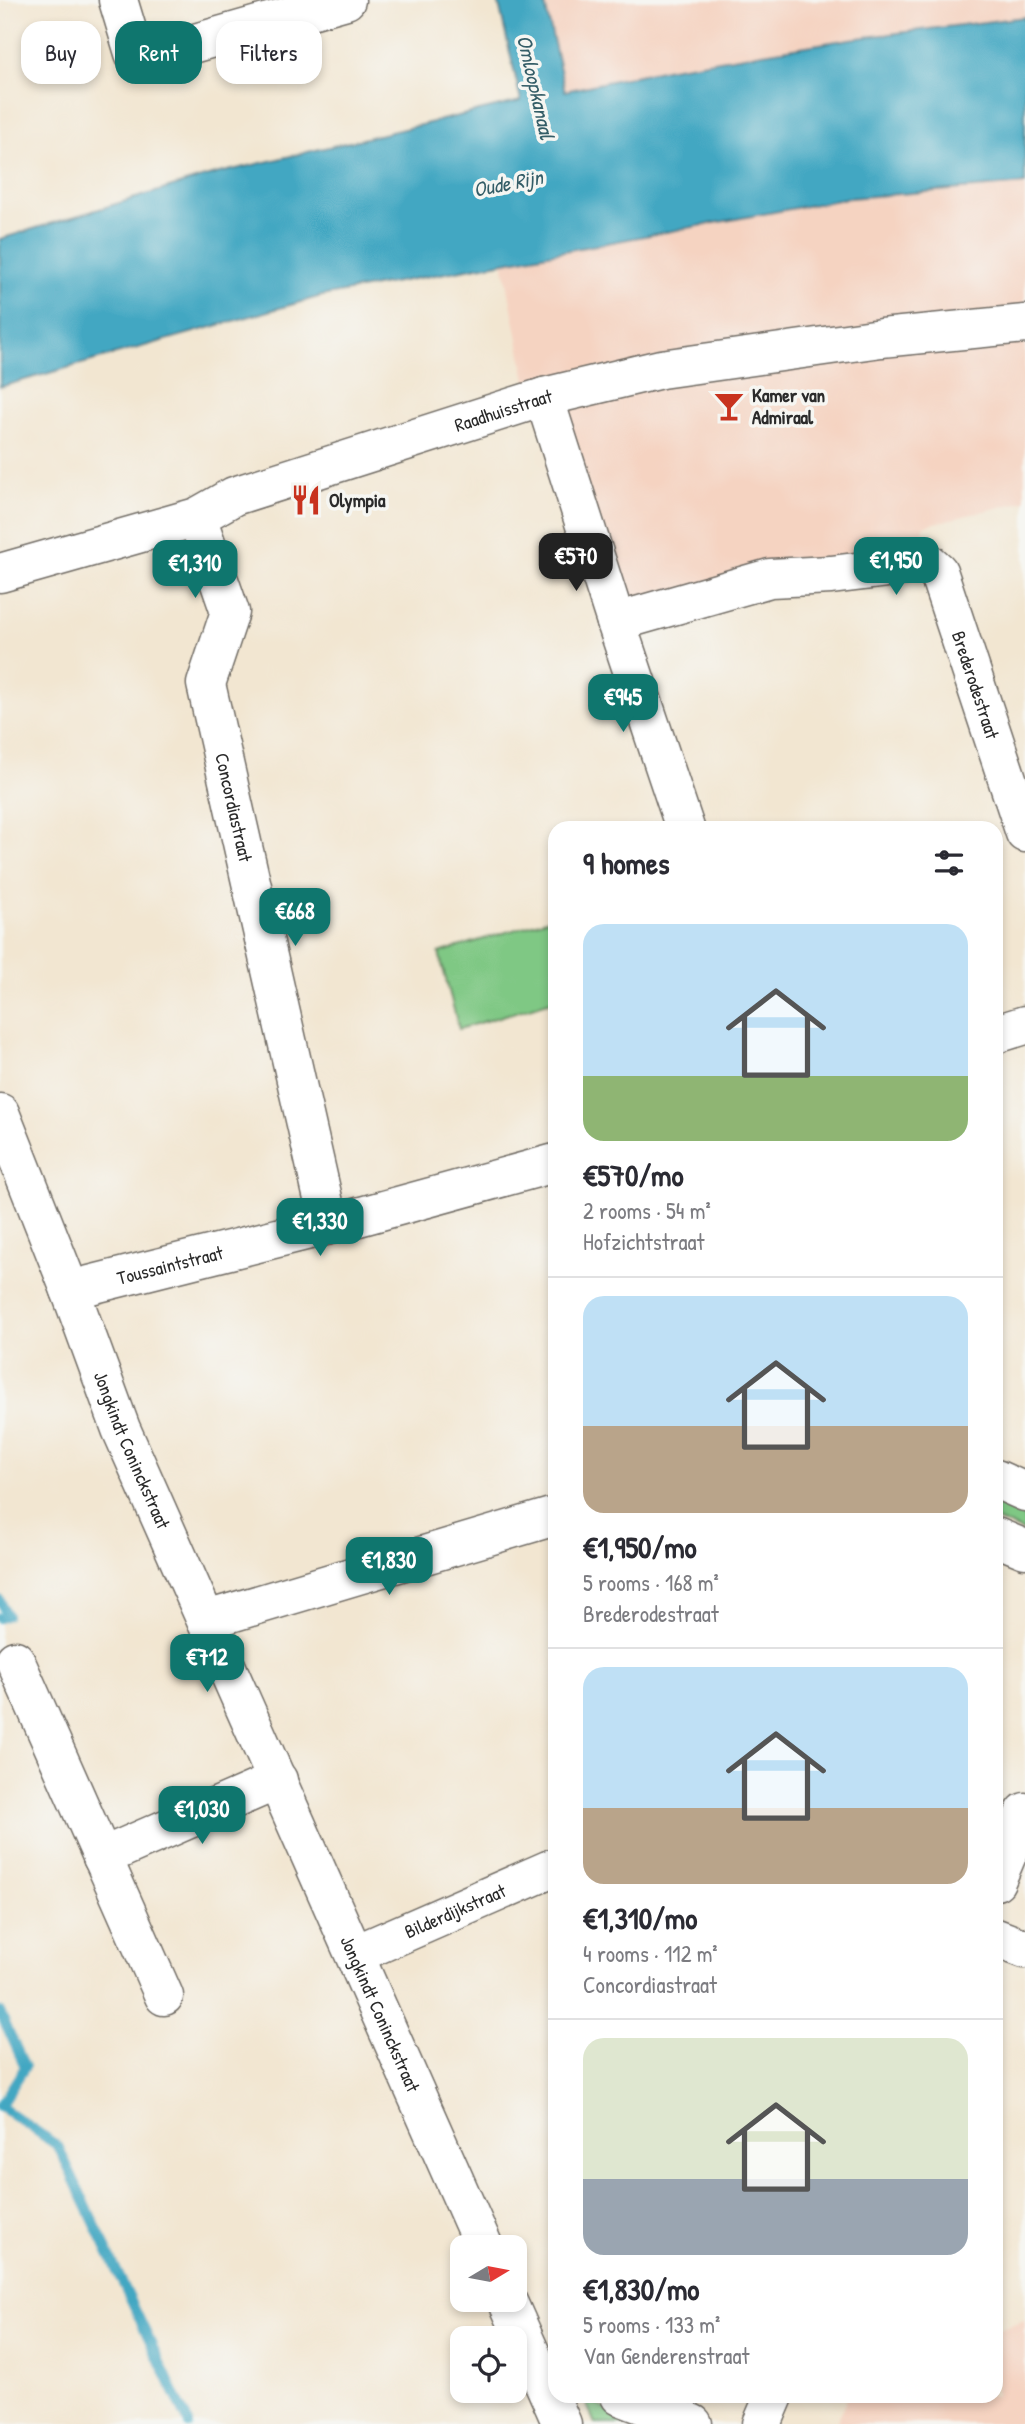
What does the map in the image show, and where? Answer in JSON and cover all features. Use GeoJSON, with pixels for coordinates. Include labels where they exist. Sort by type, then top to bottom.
{"type":"FeatureCollection","features":[{"type":"Feature","properties":{"kind":"street"},"geometry":{"type":"LineString","coordinates":[[118,0],[134,53],[146,57],[346,0]]}},
{"type":"Feature","properties":{"kind":"street","name":"Raadhuisstraat"},"geometry":{"type":"LineString","coordinates":[[0,573],[197,517],[234,496],[544,397],[661,369],[880,338],[1025,324]]}},
{"type":"Feature","properties":{"kind":"street"},"geometry":{"type":"LineString","coordinates":[[544,397],[683,821]]}},
{"type":"Feature","properties":{"kind":"street","name":"Concordiastraat"},"geometry":{"type":"LineString","coordinates":[[197,517],[230,612],[206,684],[329,1225]]}},
{"type":"Feature","properties":{"kind":"street","name":"Brederodestraat"},"geometry":{"type":"LineString","coordinates":[[616,622],[770,578],[831,575],[929,564],[938,571],[1025,833]]}},
{"type":"Feature","properties":{"kind":"street"},"geometry":{"type":"LineString","coordinates":[[1003,1032],[1025,1024]]}},
{"type":"Feature","properties":{"kind":"street","name":"Jongkindt Coninckstraat"},"geometry":{"type":"LineString","coordinates":[[0,1114],[70,1290],[121,1429],[479,2235]]}},
{"type":"Feature","properties":{"kind":"street","name":"Toussaintstraat"},"geometry":{"type":"LineString","coordinates":[[70,1290],[329,1225],[548,1166]]}},
{"type":"Feature","properties":{"kind":"street"},"geometry":{"type":"LineString","coordinates":[[1003,1482],[1025,1492]]}},
{"type":"Feature","properties":{"kind":"street"},"geometry":{"type":"LineString","coordinates":[[207,1620],[548,1518]]}},
{"type":"Feature","properties":{"kind":"street"},"geometry":{"type":"LineString","coordinates":[[1003,1540],[1025,1549]]}},
{"type":"Feature","properties":{"kind":"street"},"geometry":{"type":"LineString","coordinates":[[15,1660],[164,1996]]}},
{"type":"Feature","properties":{"kind":"street"},"geometry":{"type":"LineString","coordinates":[[102,1857],[278,1780]]}},
{"type":"Feature","properties":{"kind":"street"},"geometry":{"type":"LineString","coordinates":[[1003,1864],[1025,1812]]}},
{"type":"Feature","properties":{"kind":"street","name":"Bilderdijkstraat"},"geometry":{"type":"LineString","coordinates":[[356,1954],[548,1870]]}},
{"type":"Feature","properties":{"kind":"street"},"geometry":{"type":"LineString","coordinates":[[1003,1941],[1025,1950]]}},
{"type":"Feature","properties":{"kind":"street"},"geometry":{"type":"LineString","coordinates":[[514,2312],[544,2364]]}},
{"type":"Feature","properties":{"kind":"street"},"geometry":{"type":"LineString","coordinates":[[556,2403],[562,2424]]}},
{"type":"Feature","properties":{"kind":"street"},"geometry":{"type":"LineString","coordinates":[[638,2403],[693,2424]]}},
{"type":"Feature","properties":{"kind":"street"},"geometry":{"type":"LineString","coordinates":[[762,2424],[771,2403]]}},
{"type":"Feature","properties":{"kind":"shaded area"},"geometry":{"type":"Polygon","coordinates":[[[531,0],[1025,0],[1025,501],[923,526],[927,558],[618,612],[530,401],[499,241],[554,95],[531,0]]]}},
{"type":"Feature","properties":{"kind":"shaded area"},"geometry":{"type":"Polygon","coordinates":[[[1025,2320],[1025,2424],[836,2424],[845,2403],[1003,2403],[1003,2328],[1025,2320]]]}},
{"type":"Feature","properties":{"kind":"green space"},"geometry":{"type":"Polygon","coordinates":[[[548,919],[548,1002],[459,1029],[439,953],[548,919]]]}},
{"type":"Feature","properties":{"kind":"green space"},"geometry":{"type":"Polygon","coordinates":[[[1003,1491],[1025,1501],[1025,1532],[1003,1523],[1003,1491]]]}},
{"type":"Feature","properties":{"kind":"green space"},"geometry":{"type":"Polygon","coordinates":[[[586,2403],[641,2424],[595,2424],[586,2403]]]}},
{"type":"Feature","properties":{"kind":"water"},"geometry":{"type":"Polygon","coordinates":[[[498,0],[544,0],[565,91],[670,68],[850,39],[1025,17],[1025,184],[849,198],[322,296],[0,387],[0,239],[215,174],[521,101],[498,0]]]}},
{"type":"Feature","properties":{"kind":"waterway"},"geometry":{"type":"LineString","coordinates":[[0,1600],[7,1615],[0,1618]]}},
{"type":"Feature","properties":{"kind":"waterway"},"geometry":{"type":"LineString","coordinates":[[0,2012],[25,2067],[0,2106],[58,2146],[189,2424]]}},
{"type":"Feature","properties":{"kind":"place","name":"Kamer van Admiraal"},"geometry":{"type":"Point","coordinates":[729,406]}},
{"type":"Feature","properties":{"kind":"place","name":"Olympia"},"geometry":{"type":"Point","coordinates":[306,500]}},
{"type":"Feature","properties":{"kind":"water label","name":"Omloopkanaal"},"geometry":{"type":"Point","coordinates":[536,87]}},
{"type":"Feature","properties":{"kind":"water label","name":"Oude Rijn"},"geometry":{"type":"Point","coordinates":[508,183]}}]}
